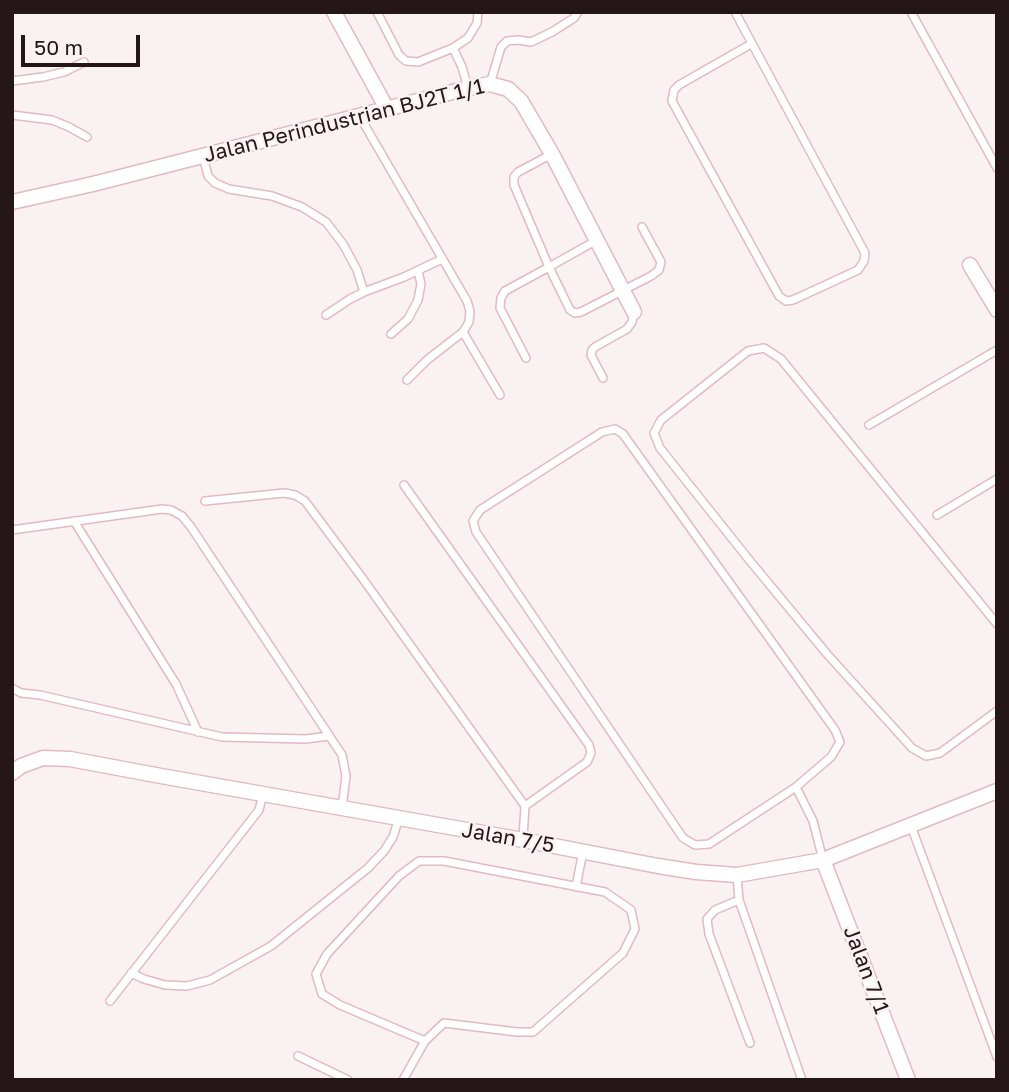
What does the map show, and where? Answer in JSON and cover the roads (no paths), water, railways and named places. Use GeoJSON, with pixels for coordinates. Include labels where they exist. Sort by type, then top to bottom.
{"type":"FeatureCollection","features":[{"type":"Feature","properties":{"kind":"street"},"geometry":{"type":"LineString","coordinates":[[334,12],[387,110]]}},
{"type":"Feature","properties":{"kind":"street","name":"Jalan Perindustrian BJ2T 1/1"},"geometry":{"type":"LineString","coordinates":[[12,202],[490,84],[508,89],[520,101],[552,154],[634,312]]}},
{"type":"Feature","properties":{"kind":"street"},"geometry":{"type":"LineString","coordinates":[[970,265],[997,310]]}},
{"type":"Feature","properties":{"kind":"street","name":"Jalan 7/5"},"geometry":{"type":"LineString","coordinates":[[12,773],[21,766],[43,758],[70,759],[696,872],[737,875],[823,860],[997,792]]}},
{"type":"Feature","properties":{"kind":"street","name":"Jalan 7/1"},"geometry":{"type":"LineString","coordinates":[[823,860],[908,1080]]}},
{"type":"Feature","properties":{"kind":"lane"},"geometry":{"type":"LineString","coordinates":[[377,12],[399,54],[406,61],[418,62],[453,48],[468,38],[477,23],[478,12]]}},
{"type":"Feature","properties":{"kind":"lane"},"geometry":{"type":"LineString","coordinates":[[490,84],[501,47],[506,41],[531,42],[574,18],[578,12]]}},
{"type":"Feature","properties":{"kind":"lane"},"geometry":{"type":"LineString","coordinates":[[735,12],[865,253],[864,261],[858,270],[793,300],[786,301],[779,296],[672,101],[674,90],[679,85],[751,44]]}},
{"type":"Feature","properties":{"kind":"lane"},"geometry":{"type":"LineString","coordinates":[[911,12],[997,168]]}},
{"type":"Feature","properties":{"kind":"lane"},"geometry":{"type":"LineString","coordinates":[[453,48],[468,88]]}},
{"type":"Feature","properties":{"kind":"lane"},"geometry":{"type":"LineString","coordinates":[[12,81],[64,72],[84,62]]}},
{"type":"Feature","properties":{"kind":"lane"},"geometry":{"type":"LineString","coordinates":[[12,115],[52,120],[87,137]]}},
{"type":"Feature","properties":{"kind":"lane"},"geometry":{"type":"LineString","coordinates":[[360,117],[467,301],[470,311],[469,322],[463,332],[427,360],[407,380]]}},
{"type":"Feature","properties":{"kind":"lane"},"geometry":{"type":"LineString","coordinates":[[552,154],[518,172],[513,185],[570,310],[575,313],[582,312],[659,270],[661,262],[642,227]]}},
{"type":"Feature","properties":{"kind":"lane"},"geometry":{"type":"LineString","coordinates":[[203,155],[208,176],[215,183],[229,189],[272,196],[302,207],[326,222],[344,244],[364,292]]}},
{"type":"Feature","properties":{"kind":"lane"},"geometry":{"type":"LineString","coordinates":[[526,358],[500,308],[505,291],[597,240]]}},
{"type":"Feature","properties":{"kind":"lane"},"geometry":{"type":"LineString","coordinates":[[327,315],[364,292],[442,259]]}},
{"type":"Feature","properties":{"kind":"lane"},"geometry":{"type":"LineString","coordinates":[[391,334],[408,319],[418,300],[421,284],[418,271]]}},
{"type":"Feature","properties":{"kind":"lane"},"geometry":{"type":"LineString","coordinates":[[603,378],[591,355],[592,350],[626,329],[632,322],[634,312]]}},
{"type":"Feature","properties":{"kind":"lane"},"geometry":{"type":"LineString","coordinates":[[463,332],[500,395]]}},
{"type":"Feature","properties":{"kind":"lane"},"geometry":{"type":"LineString","coordinates":[[997,624],[781,359],[764,348],[748,351],[661,420],[654,433],[660,448],[827,654],[912,748],[926,756],[940,754],[997,711]]}},
{"type":"Feature","properties":{"kind":"lane"},"geometry":{"type":"LineString","coordinates":[[869,425],[997,350]]}},
{"type":"Feature","properties":{"kind":"lane"},"geometry":{"type":"LineString","coordinates":[[615,429],[623,434],[835,730],[840,742],[831,757],[796,787],[709,844],[695,845],[682,838],[475,533],[472,521],[480,510],[602,432],[615,429]]}},
{"type":"Feature","properties":{"kind":"lane"},"geometry":{"type":"LineString","coordinates":[[937,515],[997,479]]}},
{"type":"Feature","properties":{"kind":"lane"},"geometry":{"type":"LineString","coordinates":[[404,485],[589,745],[591,753],[587,762],[525,806]]}},
{"type":"Feature","properties":{"kind":"lane"},"geometry":{"type":"LineString","coordinates":[[205,501],[284,493],[295,495],[304,501],[525,806],[523,840]]}},
{"type":"Feature","properties":{"kind":"lane"},"geometry":{"type":"LineString","coordinates":[[12,530],[162,509],[182,516],[342,755],[346,776],[342,808]]}},
{"type":"Feature","properties":{"kind":"lane"},"geometry":{"type":"LineString","coordinates":[[74,521],[176,684],[198,732]]}},
{"type":"Feature","properties":{"kind":"lane"},"geometry":{"type":"LineString","coordinates":[[12,688],[21,693],[40,695],[222,737],[306,739],[329,736]]}},
{"type":"Feature","properties":{"kind":"lane"},"geometry":{"type":"LineString","coordinates":[[796,787],[813,821],[823,860]]}},
{"type":"Feature","properties":{"kind":"lane"},"geometry":{"type":"LineString","coordinates":[[110,1001],[259,810],[263,794]]}},
{"type":"Feature","properties":{"kind":"lane"},"geometry":{"type":"LineString","coordinates":[[131,974],[165,985],[187,986],[210,980],[271,946],[368,868],[393,838],[399,818]]}},
{"type":"Feature","properties":{"kind":"lane"},"geometry":{"type":"LineString","coordinates":[[911,826],[997,1057]]}},
{"type":"Feature","properties":{"kind":"lane"},"geometry":{"type":"LineString","coordinates":[[576,887],[583,852]]}},
{"type":"Feature","properties":{"kind":"lane"},"geometry":{"type":"LineString","coordinates":[[403,1080],[425,1041],[444,1023],[533,1032],[623,953],[635,929],[631,910],[605,892],[444,861],[419,861],[399,876],[327,954],[316,974],[322,993],[340,1005],[425,1041]]}},
{"type":"Feature","properties":{"kind":"lane"},"geometry":{"type":"LineString","coordinates":[[737,875],[739,900],[802,1080]]}},
{"type":"Feature","properties":{"kind":"lane"},"geometry":{"type":"LineString","coordinates":[[739,900],[715,910],[708,919],[709,934],[750,1043]]}},
{"type":"Feature","properties":{"kind":"lane"},"geometry":{"type":"LineString","coordinates":[[298,1056],[348,1080]]}}]}
